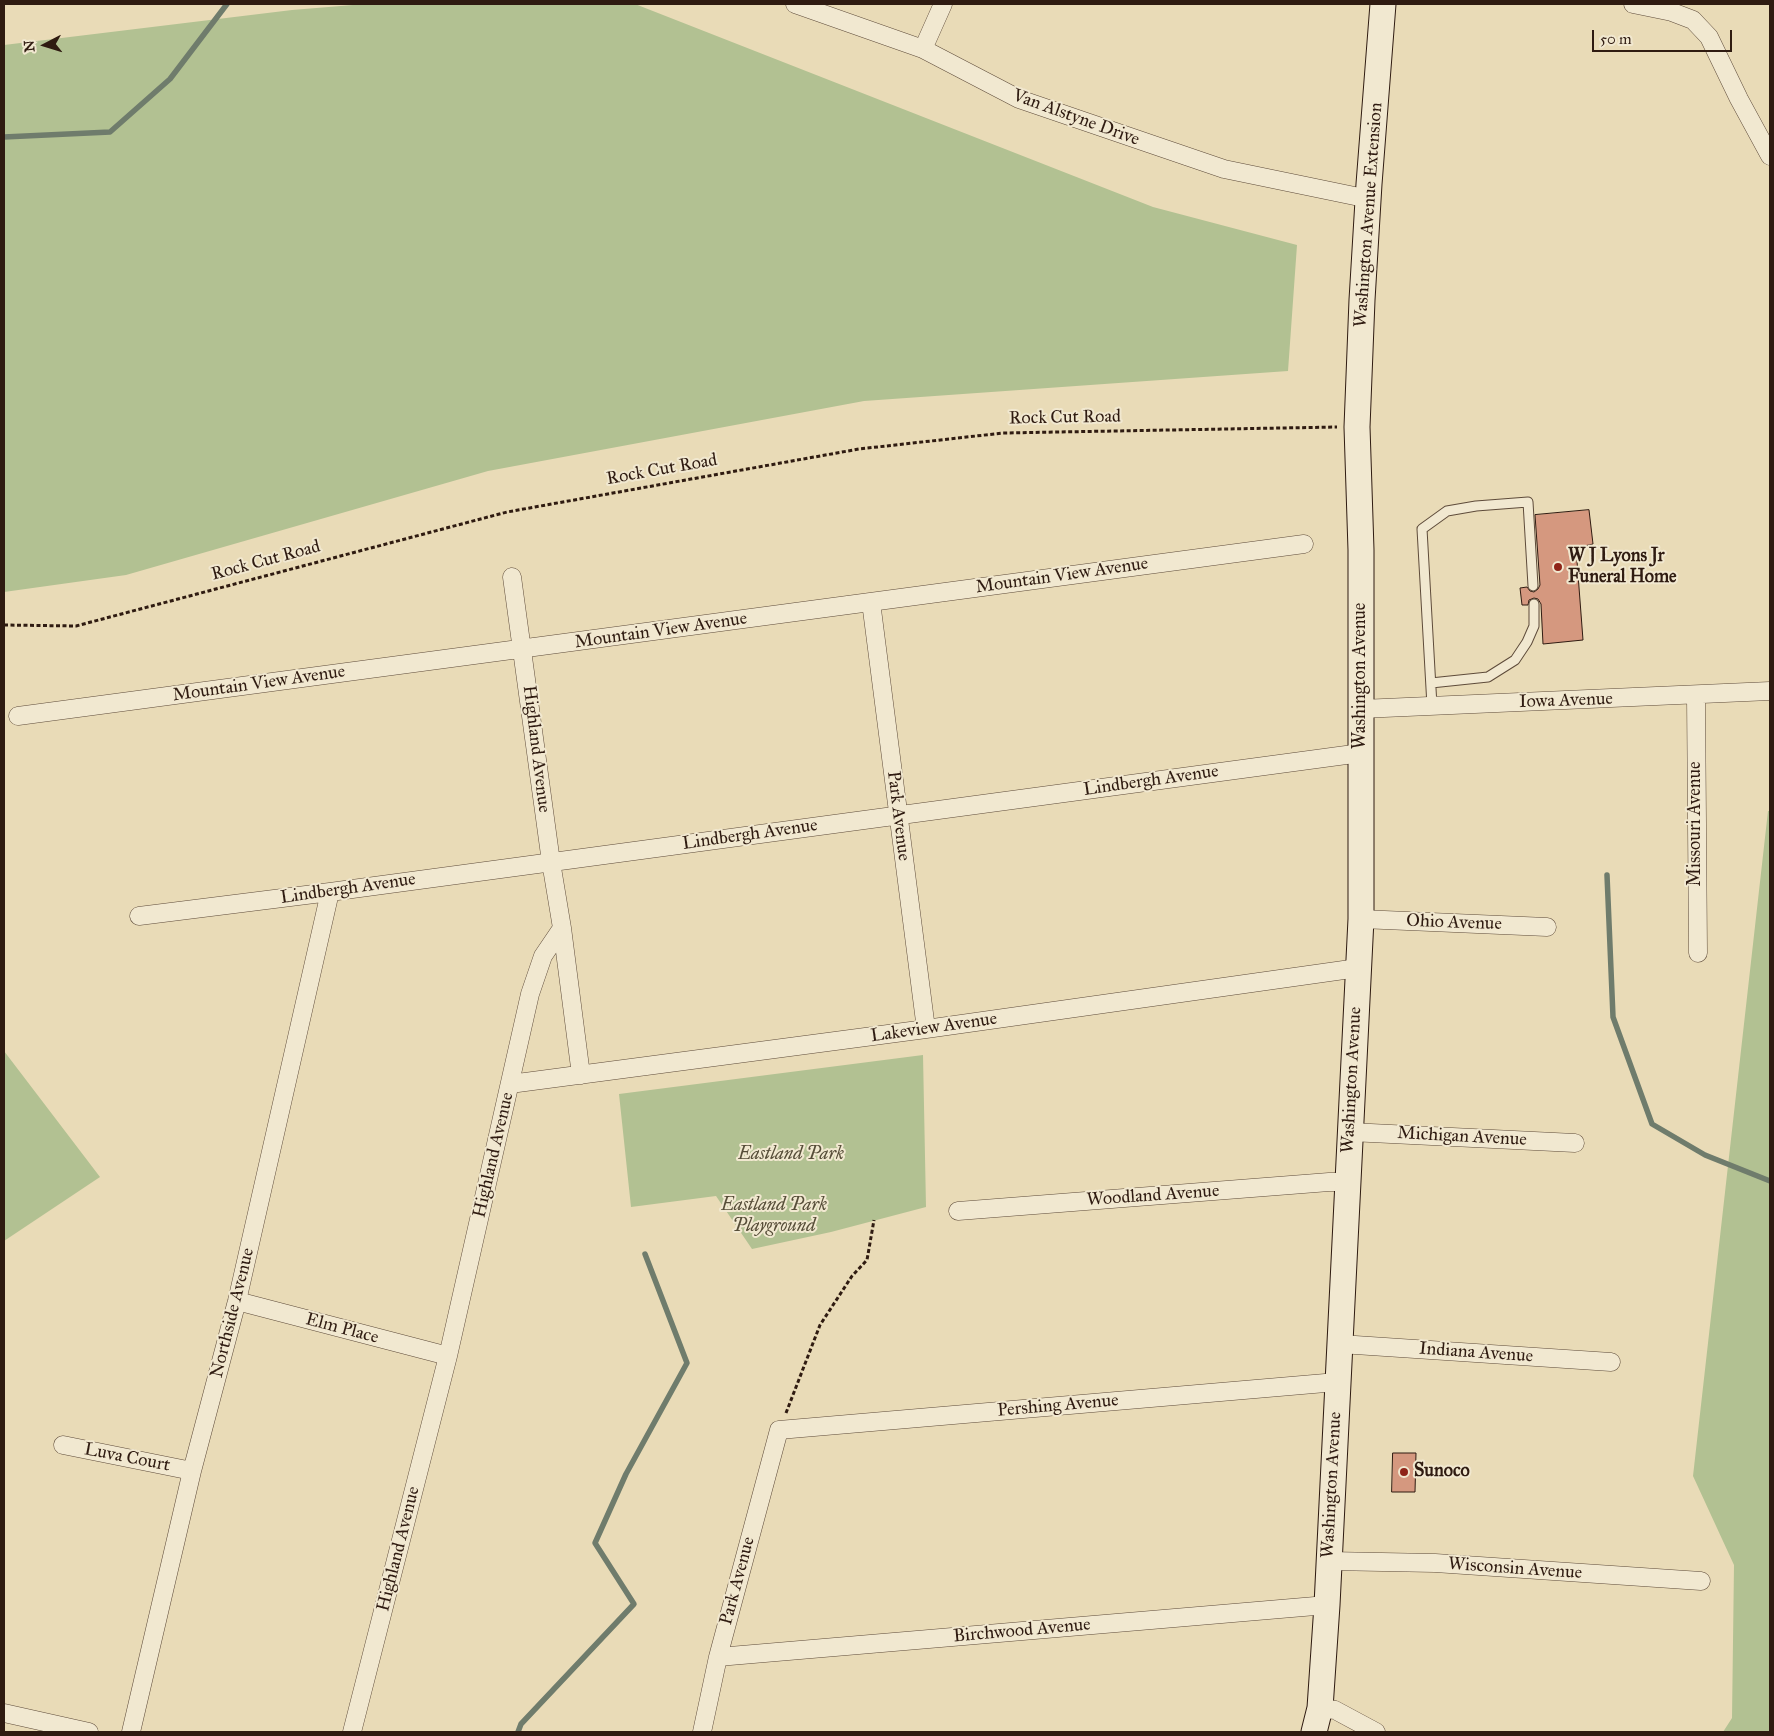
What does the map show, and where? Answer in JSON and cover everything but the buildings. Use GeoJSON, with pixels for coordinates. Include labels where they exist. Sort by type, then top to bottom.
{"type":"FeatureCollection","features":[{"type":"Feature","properties":{"kind":"street","name":"Van Alstyne Drive"},"geometry":{"type":"LineString","coordinates":[[795,4],[923,49],[1019,99],[1224,169],[1368,199]]}},
{"type":"Feature","properties":{"kind":"street"},"geometry":{"type":"LineString","coordinates":[[923,49],[943,4]]}},
{"type":"Feature","properties":{"kind":"street","name":"Washington Avenue Extension"},"geometry":{"type":"LineString","coordinates":[[1348,427],[1362,300],[1383,4]]}},
{"type":"Feature","properties":{"kind":"street"},"geometry":{"type":"LineString","coordinates":[[1633,4],[1672,12],[1693,20],[1709,37],[1738,99],[1770,156]]}},
{"type":"Feature","properties":{"kind":"street","name":"Washington Avenue"},"geometry":{"type":"LineString","coordinates":[[1314,1732],[1320,1708],[1327,1605],[1361,919],[1361,550],[1348,427]]}},
{"type":"Feature","properties":{"kind":"street","name":"Mountain View Avenue"},"geometry":{"type":"LineString","coordinates":[[18,716],[1304,544]]}},
{"type":"Feature","properties":{"kind":"street","name":"Highland Avenue"},"geometry":{"type":"LineString","coordinates":[[352,1732],[448,1356],[530,994],[542,956],[562,928],[551,862],[512,577]]}},
{"type":"Feature","properties":{"kind":"street","name":"Park Avenue"},"geometry":{"type":"LineString","coordinates":[[871,602],[926,1029]]}},
{"type":"Feature","properties":{"kind":"street","name":"Iowa Avenue"},"geometry":{"type":"LineString","coordinates":[[1361,709],[1770,691]]}},
{"type":"Feature","properties":{"kind":"street","name":"Missouri Avenue"},"geometry":{"type":"LineString","coordinates":[[1696,695],[1698,953]]}},
{"type":"Feature","properties":{"kind":"street","name":"Lindbergh Avenue"},"geometry":{"type":"LineString","coordinates":[[139,916],[1361,754]]}},
{"type":"Feature","properties":{"kind":"street","name":"Northside Avenue"},"geometry":{"type":"LineString","coordinates":[[131,1732],[192,1471],[237,1301],[330,892]]}},
{"type":"Feature","properties":{"kind":"street","name":"Ohio Avenue"},"geometry":{"type":"LineString","coordinates":[[1361,919],[1547,927]]}},
{"type":"Feature","properties":{"kind":"street"},"geometry":{"type":"LineString","coordinates":[[562,928],[581,1075]]}},
{"type":"Feature","properties":{"kind":"street","name":"Lakeview Avenue"},"geometry":{"type":"LineString","coordinates":[[510,1084],[926,1029],[1358,968]]}},
{"type":"Feature","properties":{"kind":"street","name":"Michigan Avenue"},"geometry":{"type":"LineString","coordinates":[[1350,1132],[1575,1142]]}},
{"type":"Feature","properties":{"kind":"street","name":"Woodland Avenue"},"geometry":{"type":"LineString","coordinates":[[958,1210],[1347,1182]]}},
{"type":"Feature","properties":{"kind":"street","name":"Elm Place"},"geometry":{"type":"LineString","coordinates":[[237,1301],[448,1356]]}},
{"type":"Feature","properties":{"kind":"street","name":"Indiana Avenue"},"geometry":{"type":"LineString","coordinates":[[1340,1344],[1611,1362]]}},
{"type":"Feature","properties":{"kind":"street","name":"Pershing Avenue"},"geometry":{"type":"LineString","coordinates":[[779,1430],[1337,1382]]}},
{"type":"Feature","properties":{"kind":"street","name":"Park Avenue"},"geometry":{"type":"LineString","coordinates":[[702,1732],[718,1657],[779,1430]]}},
{"type":"Feature","properties":{"kind":"street","name":"Luva Court"},"geometry":{"type":"LineString","coordinates":[[63,1445],[192,1471]]}},
{"type":"Feature","properties":{"kind":"street","name":"Wisconsin Avenue"},"geometry":{"type":"LineString","coordinates":[[1329,1561],[1435,1564],[1701,1581]]}},
{"type":"Feature","properties":{"kind":"street","name":"Birchwood Avenue"},"geometry":{"type":"LineString","coordinates":[[718,1657],[1327,1605]]}},
{"type":"Feature","properties":{"kind":"street"},"geometry":{"type":"LineString","coordinates":[[1320,1708],[1335,1710],[1376,1732]]}},
{"type":"Feature","properties":{"kind":"street"},"geometry":{"type":"LineString","coordinates":[[4,1713],[81,1731]]}},
{"type":"Feature","properties":{"kind":"lane"},"geometry":{"type":"LineString","coordinates":[[1432,706],[1422,529],[1447,511],[1476,506],[1528,502],[1533,586]]}},
{"type":"Feature","properties":{"kind":"lane"},"geometry":{"type":"LineString","coordinates":[[1430,683],[1488,677],[1515,660],[1527,642],[1534,626],[1534,604]]}},
{"type":"Feature","properties":{"kind":"path","name":"Rock Cut Road"},"geometry":{"type":"LineString","coordinates":[[4,625],[76,626],[507,512],[860,449],[1003,433],[1348,427]]}},
{"type":"Feature","properties":{"kind":"path"},"geometry":{"type":"LineString","coordinates":[[779,1430],[820,1325],[852,1276],[867,1260],[874,1220]]}},
{"type":"Feature","properties":{"kind":"green space"},"geometry":{"type":"Polygon","coordinates":[[[365,4],[635,4],[1153,207],[1297,245],[1288,371],[864,401],[488,471],[126,575],[4,592],[4,45],[292,10],[365,4]]]}},
{"type":"Feature","properties":{"kind":"green space"},"geometry":{"type":"Polygon","coordinates":[[[1768,811],[1770,811],[1770,1732],[1723,1732],[1732,1718],[1734,1565],[1693,1476],[1768,811]]]}},
{"type":"Feature","properties":{"kind":"green space"},"geometry":{"type":"Polygon","coordinates":[[[4,1051],[100,1177],[4,1241],[4,1051]]]}},
{"type":"Feature","properties":{"kind":"green space","name":"Eastland Park"},"geometry":{"type":"Polygon","coordinates":[[[923,1055],[926,1207],[831,1232],[752,1249],[716,1196],[631,1207],[619,1094],[923,1055]]]}},
{"type":"Feature","properties":{"kind":"waterway"},"geometry":{"type":"LineString","coordinates":[[4,137],[110,132],[170,79],[227,4]]}},
{"type":"Feature","properties":{"kind":"waterway"},"geometry":{"type":"LineString","coordinates":[[1607,875],[1613,1017],[1652,1124],[1705,1155],[1770,1181]]}},
{"type":"Feature","properties":{"kind":"waterway"},"geometry":{"type":"LineString","coordinates":[[518,1732],[521,1724],[634,1604],[595,1543],[626,1474],[687,1363],[645,1254]]}},
{"type":"Feature","properties":{"kind":"place","name":"W J Lyons Jr Funeral Home"},"geometry":{"type":"Point","coordinates":[1558,567]}},
{"type":"Feature","properties":{"kind":"place","name":"Sunoco"},"geometry":{"type":"Point","coordinates":[1404,1472]}},
{"type":"Feature","properties":{"kind":"park label","name":"Eastland Park Playground"},"geometry":{"type":"Point","coordinates":[774,1216]}}]}
